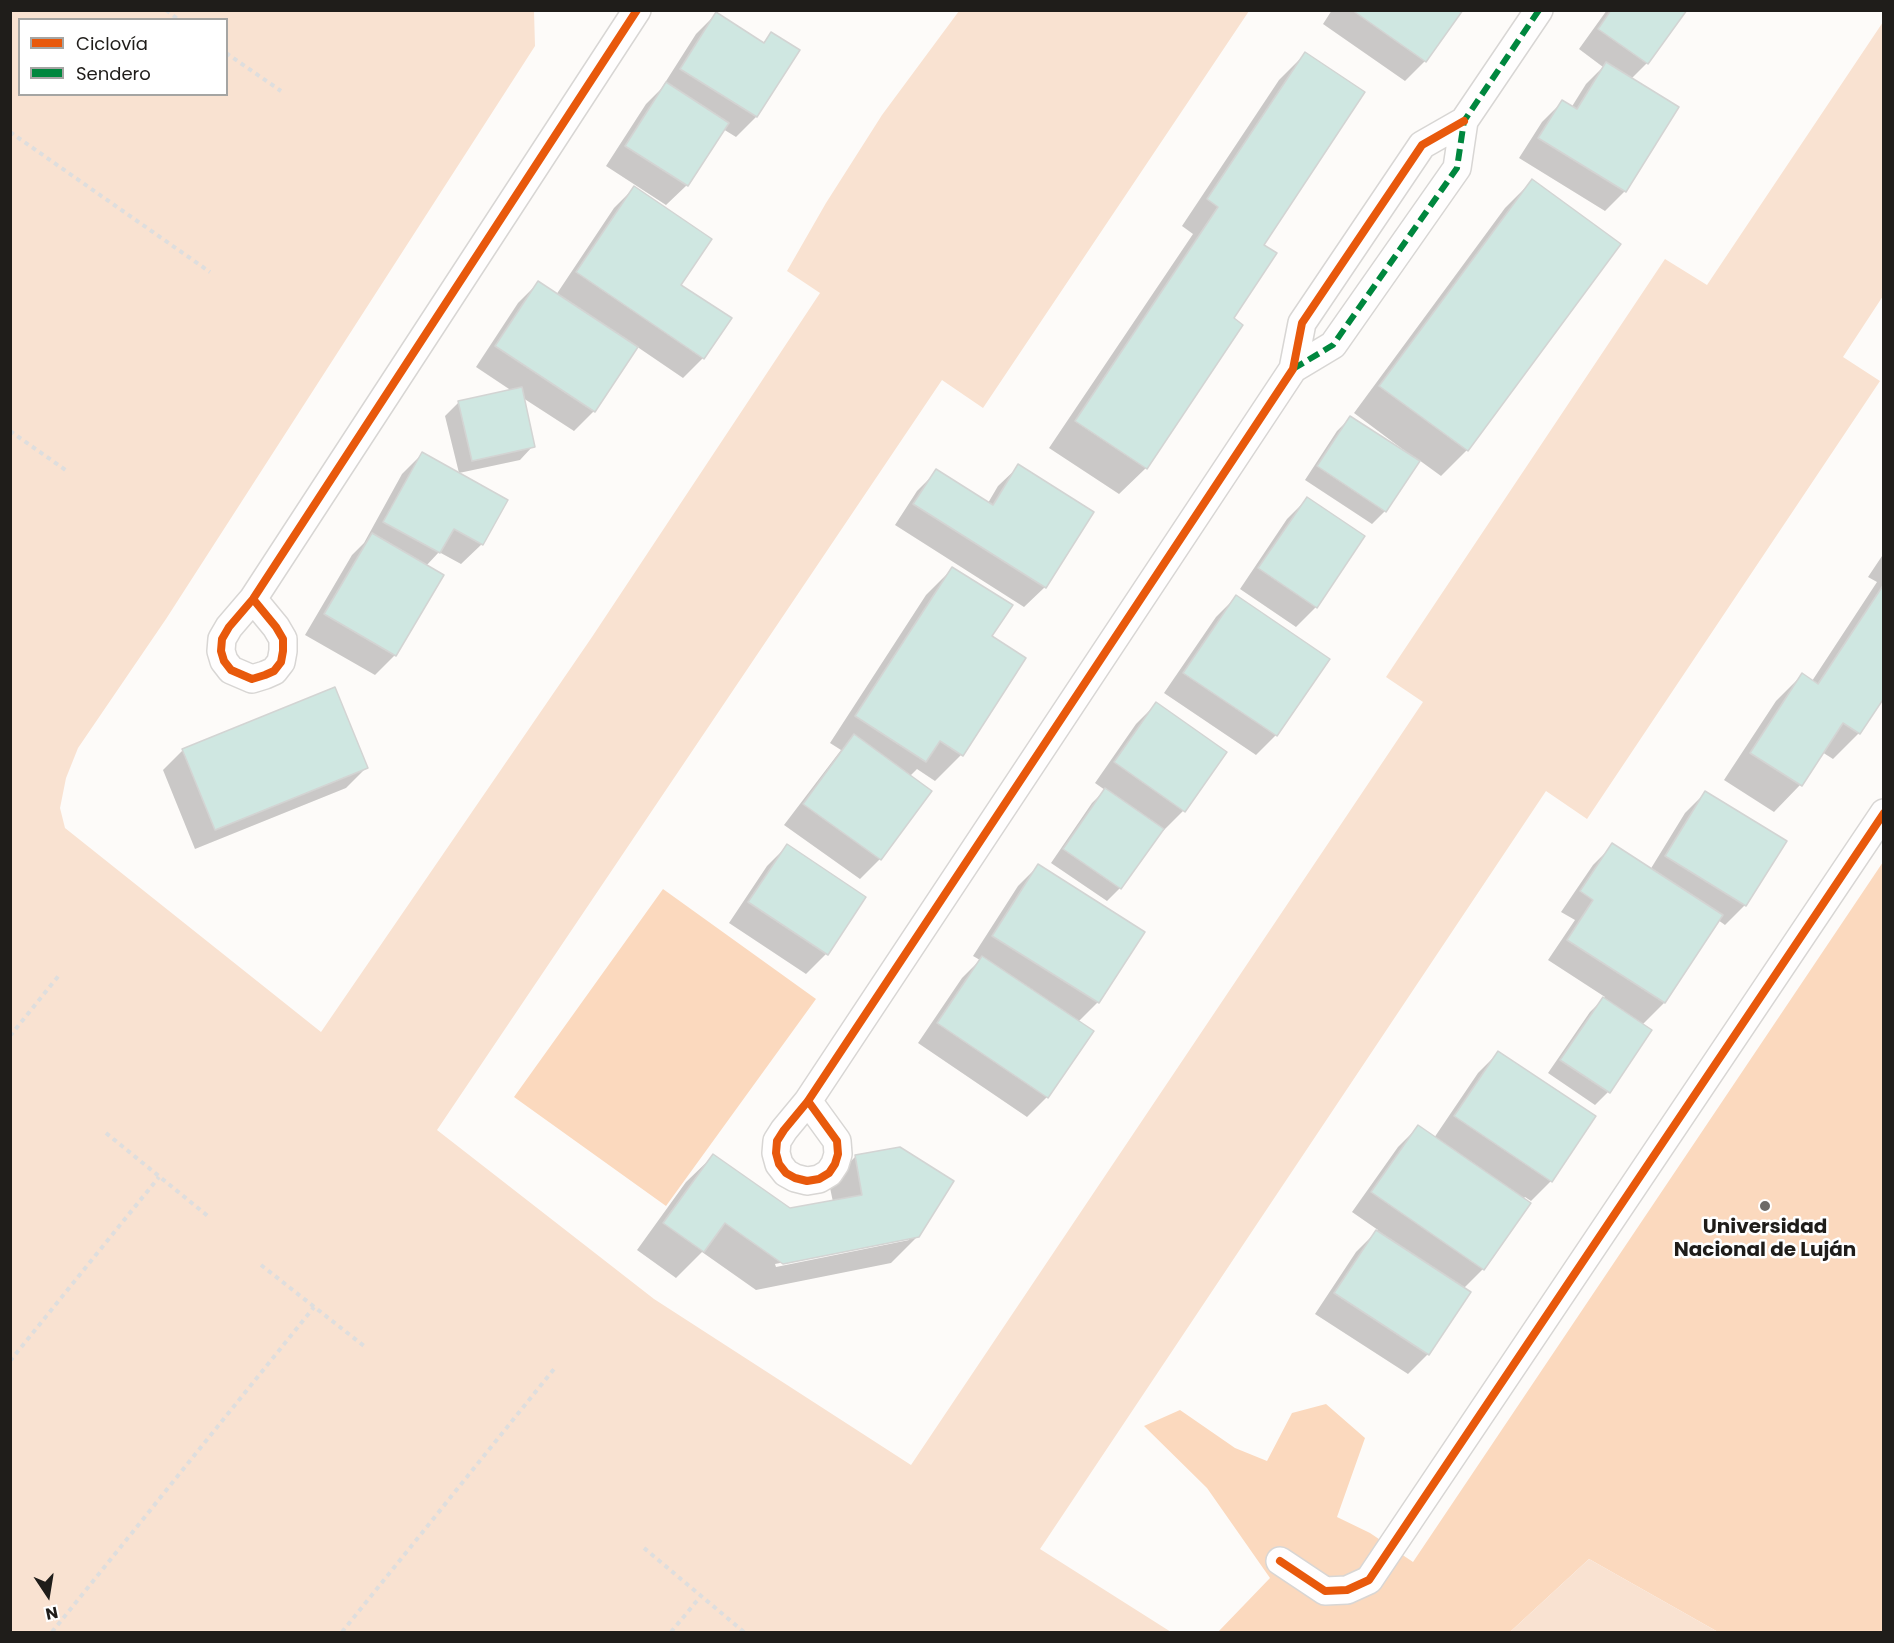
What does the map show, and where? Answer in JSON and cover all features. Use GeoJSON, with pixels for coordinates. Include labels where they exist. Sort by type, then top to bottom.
{"type":"FeatureCollection","features":[{"type":"Feature","properties":{"kind":"street"},"geometry":{"type":"LineString","coordinates":[[253,599],[638,10]]}},
{"type":"Feature","properties":{"kind":"street"},"geometry":{"type":"LineString","coordinates":[[1293,369],[1333,345],[1457,168],[1464,121],[1539,10]]}},
{"type":"Feature","properties":{"kind":"street"},"geometry":{"type":"LineString","coordinates":[[808,1101],[1293,369],[1302,323],[1422,145],[1464,121]]}},
{"type":"Feature","properties":{"kind":"street"},"geometry":{"type":"LineString","coordinates":[[1280,1561],[1325,1591],[1347,1590],[1369,1580],[1884,813]]}},
{"type":"Feature","properties":{"kind":"path"},"geometry":{"type":"LineString","coordinates":[[228,54],[281,91]]}},
{"type":"Feature","properties":{"kind":"path"},"geometry":{"type":"LineString","coordinates":[[10,132],[210,272]]}},
{"type":"Feature","properties":{"kind":"path"},"geometry":{"type":"LineString","coordinates":[[10,431],[68,471]]}},
{"type":"Feature","properties":{"kind":"path"},"geometry":{"type":"LineString","coordinates":[[10,1036],[60,974]]}},
{"type":"Feature","properties":{"kind":"path"},"geometry":{"type":"LineString","coordinates":[[106,1133],[209,1217]]}},
{"type":"Feature","properties":{"kind":"path"},"geometry":{"type":"LineString","coordinates":[[10,1361],[159,1177]]}},
{"type":"Feature","properties":{"kind":"path"},"geometry":{"type":"LineString","coordinates":[[261,1265],[364,1346]]}},
{"type":"Feature","properties":{"kind":"path"},"geometry":{"type":"LineString","coordinates":[[52,1632],[314,1307]]}},
{"type":"Feature","properties":{"kind":"path"},"geometry":{"type":"LineString","coordinates":[[342,1632],[554,1369]]}},
{"type":"Feature","properties":{"kind":"path"},"geometry":{"type":"LineString","coordinates":[[644,1548],[744,1632]]}},
{"type":"Feature","properties":{"kind":"path"},"geometry":{"type":"LineString","coordinates":[[671,1632],[701,1596]]}},
{"type":"Feature","properties":{"kind":"shaded area"},"geometry":{"type":"Polygon","coordinates":[[[11,10],[534,11],[535,46],[166,619],[78,748],[66,778],[60,808],[65,828],[321,1032],[592,637],[820,293],[787,271],[826,203],[882,115],[959,11],[1249,11],[983,408],[942,380],[437,1130],[654,1299],[911,1465],[1423,702],[1386,677],[1665,259],[1707,285],[1883,22],[1883,296],[1843,357],[1880,381],[1587,819],[1546,791],[1040,1549],[1171,1632],[11,1632],[11,10]]]}},
{"type":"Feature","properties":{"kind":"shaded area","name":"Universidad Nacional de Luján"},"geometry":{"type":"Polygon","coordinates":[[[1883,862],[1883,1632],[1718,1632],[1589,1559],[1510,1632],[1218,1632],[1270,1578],[1207,1488],[1144,1426],[1180,1410],[1235,1448],[1267,1461],[1292,1413],[1326,1404],[1365,1438],[1337,1517],[1370,1533],[1413,1562],[1883,862]]]}},
{"type":"Feature","properties":{"kind":"shaded area"},"geometry":{"type":"Polygon","coordinates":[[[663,889],[816,999],[666,1206],[514,1097],[663,889]]]}},
{"type":"Feature","properties":{"kind":"shaded area"},"geometry":{"type":"Polygon","coordinates":[[[1589,1559],[1718,1632],[1510,1632],[1589,1559]]]}},
{"type":"Feature","properties":{"kind":"building"},"geometry":{"type":"Polygon","coordinates":[[[1352,10],[1463,10],[1426,62],[1352,10]]]}},
{"type":"Feature","properties":{"kind":"building"},"geometry":{"type":"Polygon","coordinates":[[[1611,10],[1687,10],[1648,64],[1598,29],[1611,10]]]}},
{"type":"Feature","properties":{"kind":"building"},"geometry":{"type":"Polygon","coordinates":[[[716,12],[764,43],[771,32],[800,50],[757,117],[680,69],[716,12]]]}},
{"type":"Feature","properties":{"kind":"building"},"geometry":{"type":"Polygon","coordinates":[[[1305,52],[1365,92],[1264,245],[1277,253],[1234,318],[1243,325],[1147,469],[1075,421],[1218,207],[1207,199],[1305,52]]]}},
{"type":"Feature","properties":{"kind":"building"},"geometry":{"type":"Polygon","coordinates":[[[1606,62],[1679,107],[1626,192],[1538,138],[1562,100],[1577,109],[1606,62]]]}},
{"type":"Feature","properties":{"kind":"building"},"geometry":{"type":"Polygon","coordinates":[[[666,82],[729,123],[688,186],[625,146],[666,82]]]}},
{"type":"Feature","properties":{"kind":"building"},"geometry":{"type":"Polygon","coordinates":[[[1532,179],[1621,244],[1468,451],[1379,386],[1532,179]]]}},
{"type":"Feature","properties":{"kind":"building"},"geometry":{"type":"Polygon","coordinates":[[[634,186],[712,239],[681,285],[732,318],[704,359],[576,272],[634,186]]]}},
{"type":"Feature","properties":{"kind":"building"},"geometry":{"type":"Polygon","coordinates":[[[538,281],[638,347],[595,412],[495,346],[538,281]]]}},
{"type":"Feature","properties":{"kind":"building"},"geometry":{"type":"Polygon","coordinates":[[[522,387],[535,447],[472,461],[458,401],[522,387]]]}},
{"type":"Feature","properties":{"kind":"building"},"geometry":{"type":"Polygon","coordinates":[[[1350,416],[1420,461],[1386,512],[1317,466],[1350,416]]]}},
{"type":"Feature","properties":{"kind":"building"},"geometry":{"type":"Polygon","coordinates":[[[422,452],[508,500],[483,545],[454,529],[440,553],[383,522],[422,452]]]}},
{"type":"Feature","properties":{"kind":"building"},"geometry":{"type":"Polygon","coordinates":[[[1018,464],[1094,512],[1046,588],[913,504],[936,469],[993,505],[1018,464]]]}},
{"type":"Feature","properties":{"kind":"building"},"geometry":{"type":"Polygon","coordinates":[[[1307,497],[1365,536],[1317,608],[1258,568],[1307,497]]]}},
{"type":"Feature","properties":{"kind":"building"},"geometry":{"type":"Polygon","coordinates":[[[372,533],[444,575],[396,656],[324,614],[372,533]]]}},
{"type":"Feature","properties":{"kind":"building"},"geometry":{"type":"Polygon","coordinates":[[[952,567],[1013,605],[992,636],[1026,658],[963,756],[940,741],[926,762],[855,716],[952,567]]]}},
{"type":"Feature","properties":{"kind":"building"},"geometry":{"type":"Polygon","coordinates":[[[1884,584],[1884,698],[1860,734],[1843,723],[1802,786],[1750,753],[1802,673],[1818,684],[1884,584]]]}},
{"type":"Feature","properties":{"kind":"building"},"geometry":{"type":"Polygon","coordinates":[[[1236,595],[1330,659],[1277,736],[1183,673],[1236,595]]]}},
{"type":"Feature","properties":{"kind":"building"},"geometry":{"type":"Polygon","coordinates":[[[335,687],[368,768],[215,830],[182,749],[335,687]]]}},
{"type":"Feature","properties":{"kind":"building"},"geometry":{"type":"Polygon","coordinates":[[[1156,702],[1227,752],[1185,812],[1114,762],[1156,702]]]}},
{"type":"Feature","properties":{"kind":"building"},"geometry":{"type":"Polygon","coordinates":[[[854,734],[932,791],[881,860],[803,804],[854,734]]]}},
{"type":"Feature","properties":{"kind":"building"},"geometry":{"type":"Polygon","coordinates":[[[1105,788],[1164,829],[1121,889],[1063,849],[1105,788]]]}},
{"type":"Feature","properties":{"kind":"building"},"geometry":{"type":"Polygon","coordinates":[[[1705,791],[1787,841],[1746,906],[1665,856],[1705,791]]]}},
{"type":"Feature","properties":{"kind":"building"},"geometry":{"type":"Polygon","coordinates":[[[1612,843],[1723,915],[1665,1003],[1567,940],[1593,900],[1580,891],[1612,843]]]}},
{"type":"Feature","properties":{"kind":"building"},"geometry":{"type":"Polygon","coordinates":[[[787,844],[866,897],[828,955],[748,902],[787,844]]]}},
{"type":"Feature","properties":{"kind":"building"},"geometry":{"type":"Polygon","coordinates":[[[1038,864],[1145,932],[1099,1003],[992,936],[1038,864]]]}},
{"type":"Feature","properties":{"kind":"building"},"geometry":{"type":"Polygon","coordinates":[[[982,956],[1094,1031],[1048,1098],[937,1023],[982,956]]]}},
{"type":"Feature","properties":{"kind":"building"},"geometry":{"type":"Polygon","coordinates":[[[1603,997],[1652,1030],[1610,1093],[1560,1060],[1603,997]]]}},
{"type":"Feature","properties":{"kind":"building"},"geometry":{"type":"Polygon","coordinates":[[[1498,1051],[1596,1116],[1552,1182],[1454,1116],[1498,1051]]]}},
{"type":"Feature","properties":{"kind":"building"},"geometry":{"type":"Polygon","coordinates":[[[1418,1125],[1531,1203],[1484,1270],[1371,1192],[1418,1125]]]}},
{"type":"Feature","properties":{"kind":"building"},"geometry":{"type":"Polygon","coordinates":[[[900,1147],[954,1181],[919,1237],[783,1264],[725,1223],[704,1252],[663,1223],[713,1154],[790,1208],[862,1195],[855,1155],[900,1147]]]}},
{"type":"Feature","properties":{"kind":"building"},"geometry":{"type":"Polygon","coordinates":[[[1376,1230],[1471,1292],[1429,1355],[1334,1293],[1376,1230]]]}},
{"type":"Feature","properties":{"kind":"marked path"},"geometry":{"type":"LineString","coordinates":[[1293,369],[1333,345],[1457,168],[1464,121],[1539,10]]}},
{"type":"Feature","properties":{"kind":"cycle path"},"geometry":{"type":"LineString","coordinates":[[253,599],[283,639],[283,651],[281,662],[274,671],[252,679],[231,670],[224,661],[221,651],[222,639],[229,627],[253,599],[637,10]]}},
{"type":"Feature","properties":{"kind":"cycle path"},"geometry":{"type":"LineString","coordinates":[[808,1101],[837,1141],[838,1154],[829,1173],[819,1179],[807,1181],[786,1173],[779,1164],[776,1153],[777,1141],[808,1101],[1293,369],[1302,323],[1422,145],[1464,121]]}},
{"type":"Feature","properties":{"kind":"cycle path"},"geometry":{"type":"LineString","coordinates":[[1280,1561],[1325,1591],[1347,1590],[1369,1580],[1884,813]]}},
{"type":"Feature","properties":{"kind":"place","name":"Universidad Nacional de Luján"},"geometry":{"type":"Point","coordinates":[1765,1206]}}]}
